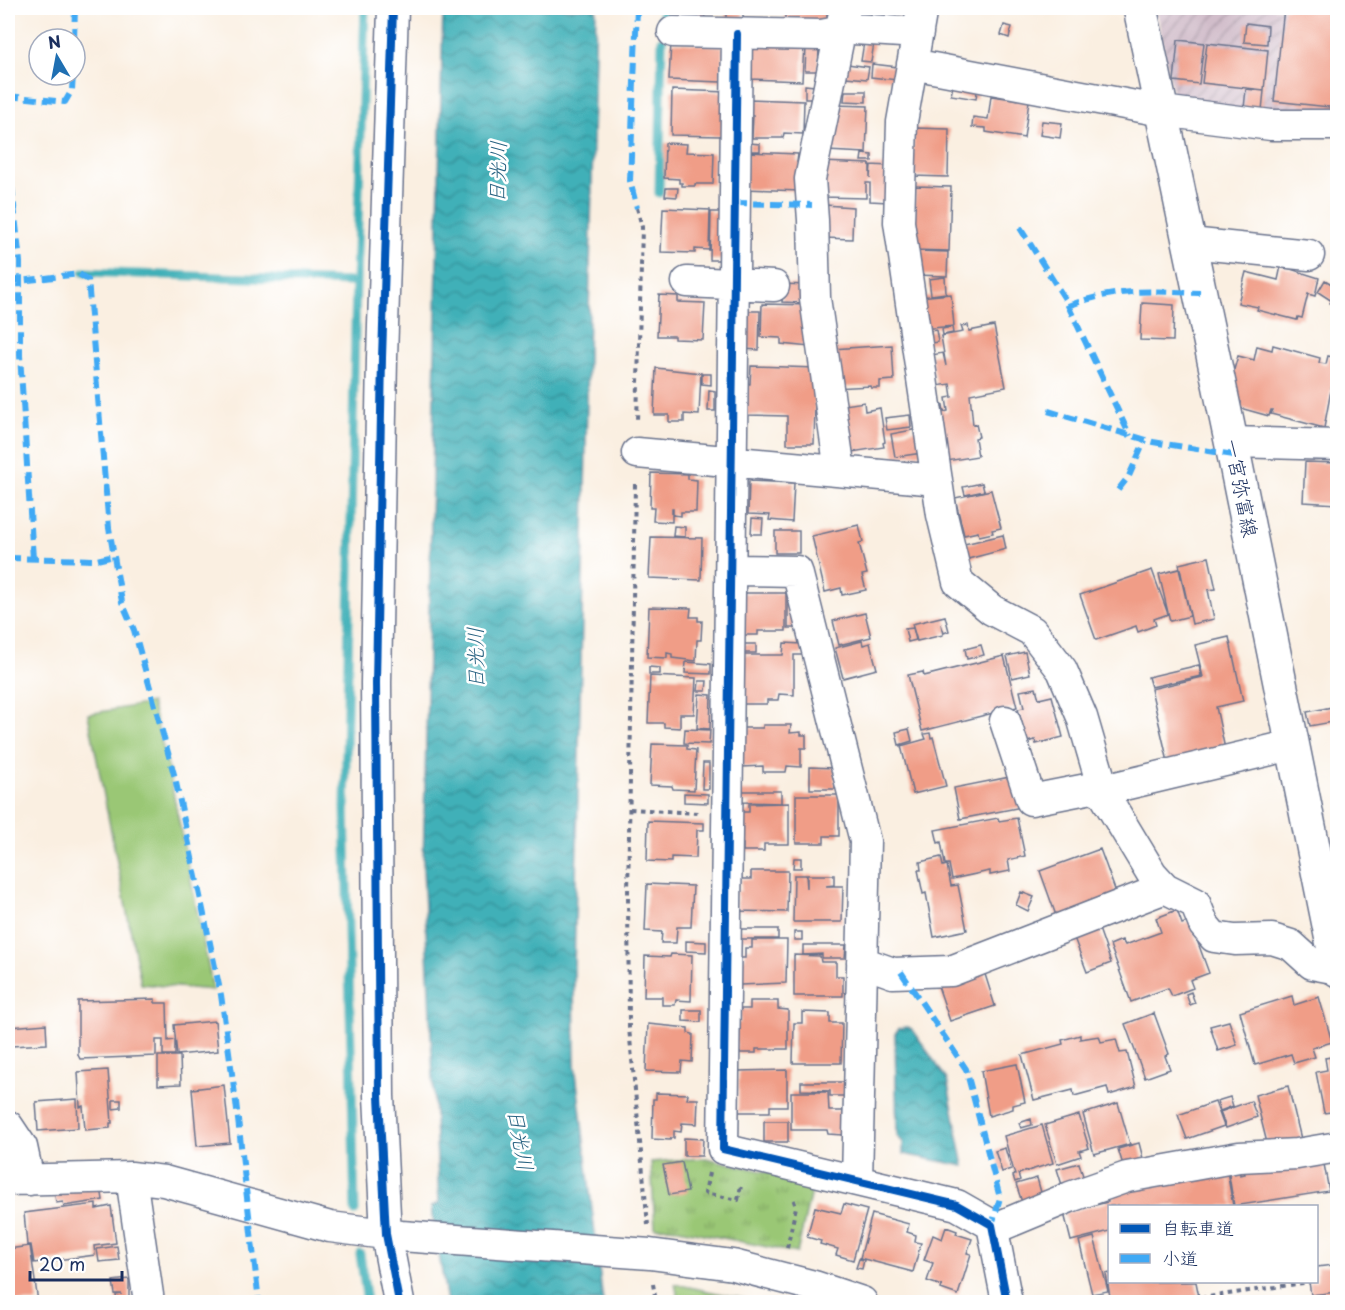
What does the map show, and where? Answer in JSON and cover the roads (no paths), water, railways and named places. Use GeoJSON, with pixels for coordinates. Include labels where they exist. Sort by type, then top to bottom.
{"type":"FeatureCollection","features":[{"type":"Feature","properties":{"kind":"main road","name":"一宮弥富線"},"geometry":{"type":"LineString","coordinates":[[1140,8],[1338,969]]}},
{"type":"Feature","properties":{"kind":"street"},"geometry":{"type":"LineString","coordinates":[[393,8],[382,358],[376,683],[379,1096],[399,1302]]}},
{"type":"Feature","properties":{"kind":"street"},"geometry":{"type":"LineString","coordinates":[[842,20],[854,29],[920,20],[902,122],[899,222],[942,515],[958,582],[992,610],[1032,631],[1062,670],[1082,717],[1102,788],[1152,874],[1165,888],[1195,903],[1203,925],[1214,937],[1235,940],[1272,939],[1291,945],[1312,964],[1338,969]]}},
{"type":"Feature","properties":{"kind":"street"},"geometry":{"type":"LineString","coordinates":[[673,32],[821,35],[842,20]]}},
{"type":"Feature","properties":{"kind":"street"},"geometry":{"type":"LineString","coordinates":[[840,471],[814,298],[810,179],[842,20]]}},
{"type":"Feature","properties":{"kind":"street"},"geometry":{"type":"LineString","coordinates":[[737,34],[723,1149],[957,1205],[992,1225],[1006,1302]]}},
{"type":"Feature","properties":{"kind":"street"},"geometry":{"type":"LineString","coordinates":[[912,64],[1162,111],[1272,125],[1338,125]]}},
{"type":"Feature","properties":{"kind":"street"},"geometry":{"type":"LineString","coordinates":[[1190,243],[1309,255]]}},
{"type":"Feature","properties":{"kind":"street"},"geometry":{"type":"LineString","coordinates":[[687,282],[774,286]]}},
{"type":"Feature","properties":{"kind":"street"},"geometry":{"type":"LineString","coordinates":[[1231,442],[1338,445]]}},
{"type":"Feature","properties":{"kind":"street"},"geometry":{"type":"LineString","coordinates":[[637,453],[937,480]]}},
{"type":"Feature","properties":{"kind":"street"},"geometry":{"type":"LineString","coordinates":[[730,570],[797,571],[865,842],[857,1181]]}},
{"type":"Feature","properties":{"kind":"street"},"geometry":{"type":"LineString","coordinates":[[1005,721],[1031,800],[1102,788],[1292,745]]}},
{"type":"Feature","properties":{"kind":"street"},"geometry":{"type":"LineString","coordinates":[[862,962],[893,973],[951,971],[1165,888]]}},
{"type":"Feature","properties":{"kind":"street"},"geometry":{"type":"LineString","coordinates":[[8,1126],[22,1147],[18,1180],[131,1177],[164,1181],[330,1227],[393,1235],[638,1254],[733,1265],[814,1286],[862,1302]]}},
{"type":"Feature","properties":{"kind":"street"},"geometry":{"type":"LineString","coordinates":[[993,1229],[1070,1197],[1127,1177],[1239,1156],[1297,1154],[1338,1147]]}},
{"type":"Feature","properties":{"kind":"street"},"geometry":{"type":"LineString","coordinates":[[131,1177],[149,1302]]}},
{"type":"Feature","properties":{"kind":"water","name":"日光川"},"geometry":{"type":"Polygon","coordinates":[[[443,8],[596,8],[574,970],[575,1064],[603,1302],[447,1302],[431,1207],[439,1203],[423,867],[443,8]]]}},
{"type":"Feature","properties":{"kind":"water"},"geometry":{"type":"Polygon","coordinates":[[[908,1027],[913,1030],[947,1080],[964,1166],[903,1154],[903,1142],[897,1136],[895,1034],[899,1028],[908,1027]]]}},
{"type":"Feature","properties":{"kind":"waterway"},"geometry":{"type":"LineString","coordinates":[[355,1211],[345,807],[356,282],[365,8]]}},
{"type":"Feature","properties":{"kind":"waterway"},"geometry":{"type":"LineString","coordinates":[[662,28],[663,8]]}},
{"type":"Feature","properties":{"kind":"waterway"},"geometry":{"type":"LineString","coordinates":[[659,193],[662,40]]}},
{"type":"Feature","properties":{"kind":"waterway"},"geometry":{"type":"LineString","coordinates":[[8,266],[8,272]]}},
{"type":"Feature","properties":{"kind":"waterway"},"geometry":{"type":"LineString","coordinates":[[84,272],[350,282]]}},
{"type":"Feature","properties":{"kind":"waterway"},"geometry":{"type":"LineString","coordinates":[[360,1254],[367,1302]]}}]}
